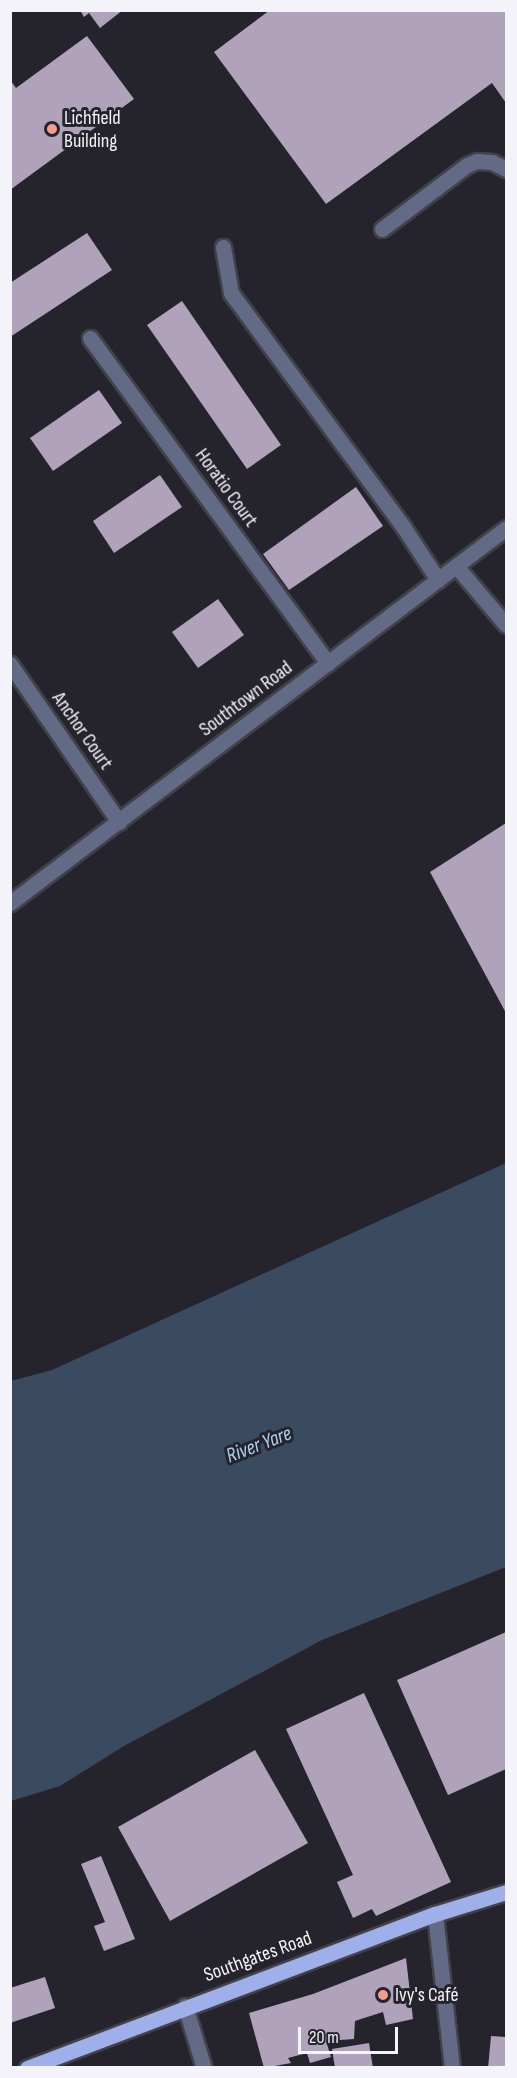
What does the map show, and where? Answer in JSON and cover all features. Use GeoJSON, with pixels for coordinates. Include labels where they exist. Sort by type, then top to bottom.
{"type":"FeatureCollection","features":[{"type":"Feature","properties":{"kind":"main road","name":"Southgates Road"},"geometry":{"type":"LineString","coordinates":[[27,2067],[435,1914],[507,1892]]}},
{"type":"Feature","properties":{"kind":"street"},"geometry":{"type":"LineString","coordinates":[[382,229],[466,165],[477,161],[492,162],[507,169]]}},
{"type":"Feature","properties":{"kind":"street"},"geometry":{"type":"LineString","coordinates":[[223,247],[231,293],[398,519],[438,580]]}},
{"type":"Feature","properties":{"kind":"street","name":"Horatio Court"},"geometry":{"type":"LineString","coordinates":[[90,338],[328,663]]}},
{"type":"Feature","properties":{"kind":"street","name":"Southtown Road"},"geometry":{"type":"LineString","coordinates":[[10,903],[507,528]]}},
{"type":"Feature","properties":{"kind":"street"},"geometry":{"type":"LineString","coordinates":[[456,566],[507,625]]}},
{"type":"Feature","properties":{"kind":"street","name":"Anchor Court"},"geometry":{"type":"LineString","coordinates":[[10,664],[119,822]]}},
{"type":"Feature","properties":{"kind":"street"},"geometry":{"type":"LineString","coordinates":[[435,1914],[453,2067]]}},
{"type":"Feature","properties":{"kind":"street"},"geometry":{"type":"LineString","coordinates":[[185,2006],[204,2067]]}},
{"type":"Feature","properties":{"kind":"water","name":"River Yare"},"geometry":{"type":"Polygon","coordinates":[[[506,1163],[506,1567],[322,1640],[124,1746],[60,1786],[11,1801],[11,1381],[52,1370],[506,1163]]]}},
{"type":"Feature","properties":{"kind":"building"},"geometry":{"type":"Polygon","coordinates":[[[80,10],[123,10],[100,28],[89,13],[84,17],[80,10]]]}},
{"type":"Feature","properties":{"kind":"building"},"geometry":{"type":"Polygon","coordinates":[[[270,10],[506,10],[506,103],[492,83],[326,204],[214,52],[270,10]]]}},
{"type":"Feature","properties":{"kind":"building","name":"Lichfield Building"},"geometry":{"type":"Polygon","coordinates":[[[87,36],[134,99],[10,190],[10,80],[16,88],[87,36]]]}},
{"type":"Feature","properties":{"kind":"building"},"geometry":{"type":"Polygon","coordinates":[[[87,233],[112,270],[10,337],[10,283],[87,233]]]}},
{"type":"Feature","properties":{"kind":"building"},"geometry":{"type":"Polygon","coordinates":[[[182,301],[281,445],[247,469],[147,325],[182,301]]]}},
{"type":"Feature","properties":{"kind":"building"},"geometry":{"type":"Polygon","coordinates":[[[99,390],[122,423],[53,471],[30,438],[99,390]]]}},
{"type":"Feature","properties":{"kind":"building"},"geometry":{"type":"Polygon","coordinates":[[[160,475],[182,507],[114,553],[93,521],[160,475]]]}},
{"type":"Feature","properties":{"kind":"building"},"geometry":{"type":"Polygon","coordinates":[[[356,487],[383,526],[289,590],[263,554],[356,487]]]}},
{"type":"Feature","properties":{"kind":"building"},"geometry":{"type":"Polygon","coordinates":[[[218,599],[244,635],[198,668],[172,632],[218,599]]]}},
{"type":"Feature","properties":{"kind":"building"},"geometry":{"type":"Polygon","coordinates":[[[506,823],[506,1013],[430,872],[506,823]]]}},
{"type":"Feature","properties":{"kind":"building"},"geometry":{"type":"Polygon","coordinates":[[[506,1632],[506,1769],[448,1795],[397,1680],[506,1632]]]}},
{"type":"Feature","properties":{"kind":"building"},"geometry":{"type":"Polygon","coordinates":[[[364,1693],[451,1882],[376,1916],[372,1909],[353,1918],[337,1882],[353,1875],[286,1729],[364,1693]]]}},
{"type":"Feature","properties":{"kind":"building"},"geometry":{"type":"Polygon","coordinates":[[[255,1750],[308,1843],[170,1921],[118,1827],[255,1750]]]}},
{"type":"Feature","properties":{"kind":"building"},"geometry":{"type":"Polygon","coordinates":[[[101,1856],[135,1939],[104,1951],[94,1926],[105,1922],[81,1864],[101,1856]]]}},
{"type":"Feature","properties":{"kind":"building"},"geometry":{"type":"Polygon","coordinates":[[[406,1958],[413,2019],[386,2025],[383,2012],[361,2019],[355,2021],[354,2039],[326,2041],[331,2057],[310,2063],[307,2053],[288,2058],[291,2063],[264,2068],[249,2013],[313,1994],[406,1958]]]}},
{"type":"Feature","properties":{"kind":"building"},"geometry":{"type":"Polygon","coordinates":[[[45,1977],[55,2008],[10,2023],[10,1988],[45,1977]]]}},
{"type":"Feature","properties":{"kind":"building"},"geometry":{"type":"Polygon","coordinates":[[[491,2036],[506,2037],[506,2068],[488,2068],[491,2036]]]}},
{"type":"Feature","properties":{"kind":"building"},"geometry":{"type":"Polygon","coordinates":[[[369,2043],[373,2068],[335,2068],[332,2049],[369,2043]]]}},
{"type":"Feature","properties":{"kind":"place","name":"Lichfield Building"},"geometry":{"type":"Point","coordinates":[52,129]}},
{"type":"Feature","properties":{"kind":"place","name":"Ivy's Café"},"geometry":{"type":"Point","coordinates":[383,1995]}}]}
